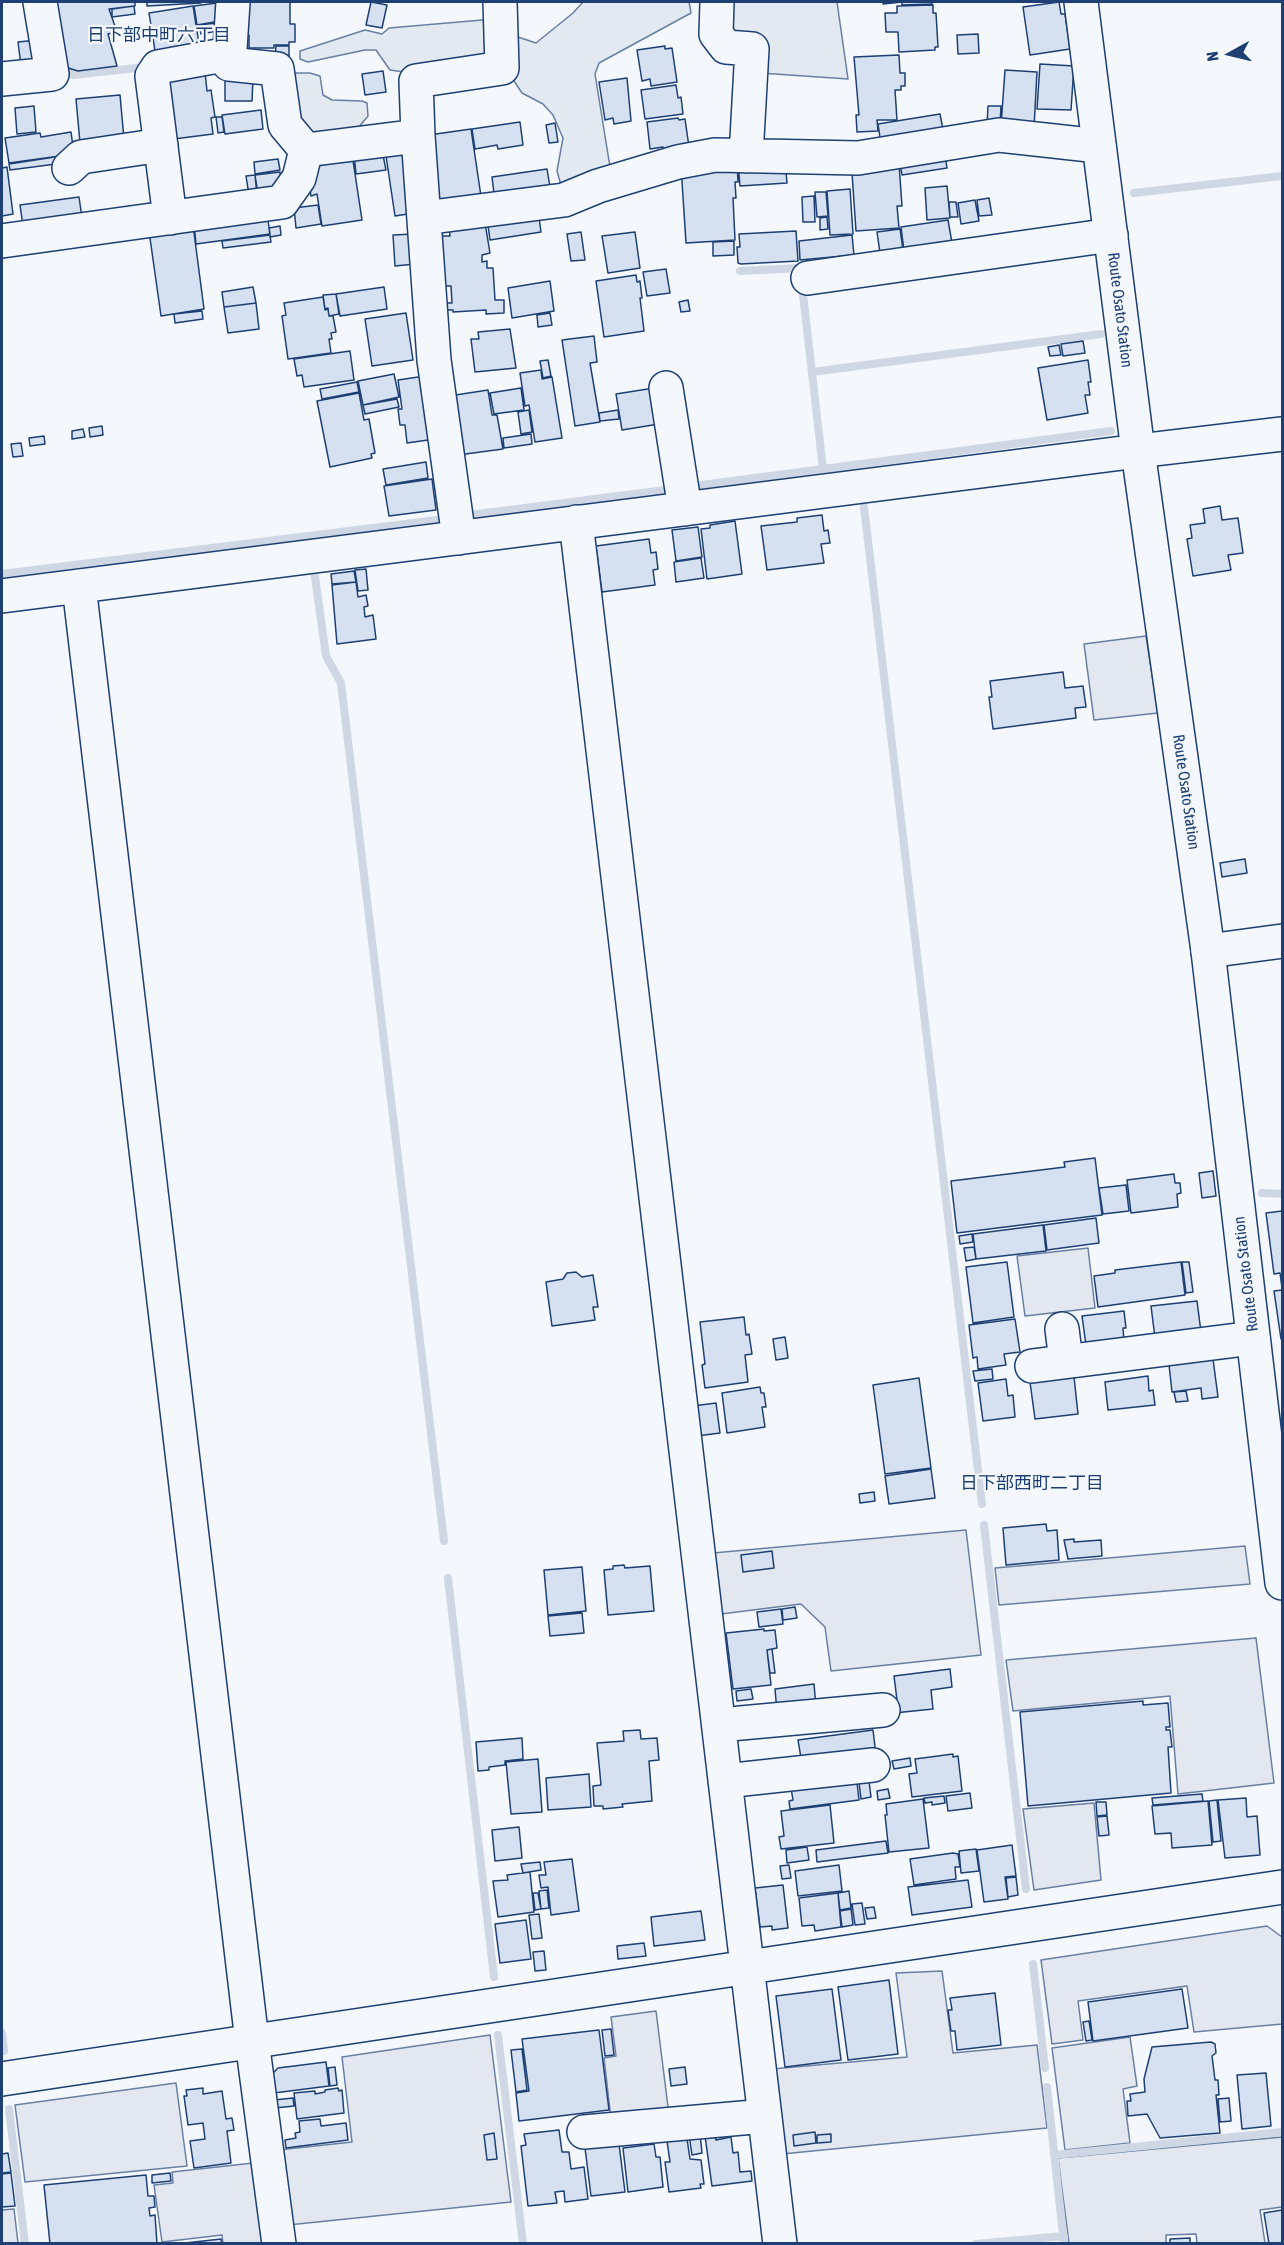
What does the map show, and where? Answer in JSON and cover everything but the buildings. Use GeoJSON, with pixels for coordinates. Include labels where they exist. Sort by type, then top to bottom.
{"type":"FeatureCollection","features":[{"type":"Feature","properties":{"kind":"street"},"geometry":{"type":"LineString","coordinates":[[2,80],[52,74],[40,2]]}},
{"type":"Feature","properties":{"kind":"street"},"geometry":{"type":"LineString","coordinates":[[233,2],[229,64],[277,69],[285,125],[306,150]]}},
{"type":"Feature","properties":{"kind":"street"},"geometry":{"type":"LineString","coordinates":[[459,538],[434,360],[416,81],[502,68],[500,2]]}},
{"type":"Feature","properties":{"kind":"street"},"geometry":{"type":"LineString","coordinates":[[717,2],[716,34],[726,47],[752,49],[746,156]]}},
{"type":"Feature","properties":{"kind":"street","name":"Route Osato Station"},"geometry":{"type":"LineString","coordinates":[[1081,2],[1138,451],[1208,951],[1253,1338],[1276,1475],[1282,1583]]}},
{"type":"Feature","properties":{"kind":"street"},"geometry":{"type":"LineString","coordinates":[[170,218],[152,76],[158,67],[229,54]]}},
{"type":"Feature","properties":{"kind":"street"},"geometry":{"type":"LineString","coordinates":[[424,218],[564,200],[598,186],[678,162],[715,155],[858,158],[999,135],[1099,146]]}},
{"type":"Feature","properties":{"kind":"street"},"geometry":{"type":"LineString","coordinates":[[306,150],[418,136]]}},
{"type":"Feature","properties":{"kind":"street"},"geometry":{"type":"LineString","coordinates":[[69,168],[81,157],[160,146]]}},
{"type":"Feature","properties":{"kind":"street"},"geometry":{"type":"LineString","coordinates":[[2,241],[282,202],[298,178],[306,150]]}},
{"type":"Feature","properties":{"kind":"street"},"geometry":{"type":"LineString","coordinates":[[808,278],[1111,235]]}},
{"type":"Feature","properties":{"kind":"street"},"geometry":{"type":"LineString","coordinates":[[666,388],[685,509]]}},
{"type":"Feature","properties":{"kind":"street"},"geometry":{"type":"LineString","coordinates":[[2,596],[1282,434]]}},
{"type":"Feature","properties":{"kind":"street"},"geometry":{"type":"LineString","coordinates":[[576,522],[780,2244]]}},
{"type":"Feature","properties":{"kind":"street"},"geometry":{"type":"LineString","coordinates":[[79,586],[252,2041],[279,2244]]}},
{"type":"Feature","properties":{"kind":"street"},"geometry":{"type":"LineString","coordinates":[[1208,951],[1282,941]]}},
{"type":"Feature","properties":{"kind":"street"},"geometry":{"type":"LineString","coordinates":[[1062,1329],[1066,1361]]}},
{"type":"Feature","properties":{"kind":"street"},"geometry":{"type":"LineString","coordinates":[[1032,1366],[1253,1338]]}},
{"type":"Feature","properties":{"kind":"street"},"geometry":{"type":"LineString","coordinates":[[719,1725],[883,1710]]}},
{"type":"Feature","properties":{"kind":"street"},"geometry":{"type":"LineString","coordinates":[[725,1781],[873,1765]]}},
{"type":"Feature","properties":{"kind":"street"},"geometry":{"type":"LineString","coordinates":[[2,2079],[1282,1887]]}},
{"type":"Feature","properties":{"kind":"street"},"geometry":{"type":"LineString","coordinates":[[584,2132],[765,2116]]}},
{"type":"Feature","properties":{"kind":"shaded area"},"geometry":{"type":"Polygon","coordinates":[[[583,2],[689,2],[691,13],[599,63],[595,74],[610,167],[561,185],[557,171],[563,138],[553,115],[543,104],[522,93],[512,78],[512,35],[536,43],[583,2]]]}},
{"type":"Feature","properties":{"kind":"shaded area"},"geometry":{"type":"Polygon","coordinates":[[[728,2],[837,2],[848,79],[760,73],[732,39],[728,2]]]}},
{"type":"Feature","properties":{"kind":"shaded area"},"geometry":{"type":"Polygon","coordinates":[[[494,19],[495,55],[404,72],[390,70],[376,50],[365,50],[308,62],[300,59],[300,51],[365,30],[382,34],[389,28],[494,19]]]}},
{"type":"Feature","properties":{"kind":"shaded area"},"geometry":{"type":"Polygon","coordinates":[[[297,73],[320,76],[323,95],[332,100],[367,103],[368,116],[358,128],[304,134],[288,77],[297,73]]]}},
{"type":"Feature","properties":{"kind":"shaded area"},"geometry":{"type":"Polygon","coordinates":[[[1146,636],[1158,713],[1094,720],[1084,644],[1146,636]]]}},
{"type":"Feature","properties":{"kind":"shaded area"},"geometry":{"type":"Polygon","coordinates":[[[1088,1248],[1095,1308],[1025,1316],[1017,1256],[1088,1248]]]}},
{"type":"Feature","properties":{"kind":"shaded area"},"geometry":{"type":"Polygon","coordinates":[[[966,1530],[981,1655],[831,1671],[825,1627],[801,1604],[721,1614],[713,1553],[966,1530]]]}},
{"type":"Feature","properties":{"kind":"shaded area"},"geometry":{"type":"Polygon","coordinates":[[[1245,1546],[1250,1584],[999,1605],[995,1568],[1245,1546]]]}},
{"type":"Feature","properties":{"kind":"shaded area"},"geometry":{"type":"Polygon","coordinates":[[[1256,1638],[1274,1783],[1178,1794],[1170,1696],[1013,1711],[1006,1660],[1256,1638]]]}},
{"type":"Feature","properties":{"kind":"shaded area"},"geometry":{"type":"Polygon","coordinates":[[[1094,1803],[1101,1880],[1034,1890],[1023,1809],[1094,1803]]]}},
{"type":"Feature","properties":{"kind":"shaded area"},"geometry":{"type":"Polygon","coordinates":[[[1267,1926],[1282,1937],[1282,2024],[1194,2032],[1187,1986],[1078,2001],[1083,2040],[1052,2044],[1041,1960],[1267,1926]]]}},
{"type":"Feature","properties":{"kind":"shaded area"},"geometry":{"type":"Polygon","coordinates":[[[942,1971],[953,2053],[1037,2045],[1047,2128],[782,2154],[772,2069],[907,2057],[896,1973],[942,1971]]]}},
{"type":"Feature","properties":{"kind":"shaded area"},"geometry":{"type":"Polygon","coordinates":[[[656,2011],[669,2115],[611,2119],[604,2058],[616,2056],[611,2017],[656,2011]]]}},
{"type":"Feature","properties":{"kind":"shaded area"},"geometry":{"type":"Polygon","coordinates":[[[490,2035],[511,2202],[288,2225],[278,2150],[352,2142],[342,2057],[490,2035]]]}},
{"type":"Feature","properties":{"kind":"shaded area"},"geometry":{"type":"Polygon","coordinates":[[[1130,2037],[1137,2086],[1123,2089],[1130,2143],[1065,2150],[1052,2048],[1130,2037]]]}},
{"type":"Feature","properties":{"kind":"shaded area"},"geometry":{"type":"Polygon","coordinates":[[[176,2083],[187,2166],[25,2182],[15,2105],[176,2083]]]}},
{"type":"Feature","properties":{"kind":"shaded area"},"geometry":{"type":"Polygon","coordinates":[[[1282,2137],[1282,2207],[1260,2210],[1265,2243],[1197,2243],[1196,2234],[1166,2235],[1166,2243],[1069,2243],[1058,2158],[1282,2137]]]}},
{"type":"Feature","properties":{"kind":"shaded area"},"geometry":{"type":"Polygon","coordinates":[[[253,2163],[263,2243],[223,2243],[222,2235],[162,2242],[154,2185],[173,2183],[172,2172],[253,2163]]]}},
{"type":"Feature","properties":{"kind":"shaded area"},"geometry":{"type":"Polygon","coordinates":[[[14,2209],[18,2243],[2,2243],[2,2210],[14,2209]]]}},
{"type":"Feature","properties":{"kind":"waterway"},"geometry":{"type":"LineString","coordinates":[[62,62],[63,66],[73,75],[145,67]]}},
{"type":"Feature","properties":{"kind":"waterway"},"geometry":{"type":"LineString","coordinates":[[1134,193],[1282,176]]}},
{"type":"Feature","properties":{"kind":"waterway"},"geometry":{"type":"LineString","coordinates":[[740,271],[800,268],[823,469]]}},
{"type":"Feature","properties":{"kind":"waterway"},"geometry":{"type":"LineString","coordinates":[[812,372],[1101,334]]}},
{"type":"Feature","properties":{"kind":"waterway"},"geometry":{"type":"LineString","coordinates":[[694,486],[1111,431]]}},
{"type":"Feature","properties":{"kind":"waterway"},"geometry":{"type":"LineString","coordinates":[[470,515],[673,489]]}},
{"type":"Feature","properties":{"kind":"waterway"},"geometry":{"type":"LineString","coordinates":[[864,507],[982,1504]]}},
{"type":"Feature","properties":{"kind":"waterway"},"geometry":{"type":"LineString","coordinates":[[2,574],[445,519]]}},
{"type":"Feature","properties":{"kind":"waterway"},"geometry":{"type":"LineString","coordinates":[[315,577],[326,656],[341,683],[444,1541]]}},
{"type":"Feature","properties":{"kind":"waterway"},"geometry":{"type":"LineString","coordinates":[[1262,1193],[1282,1194]]}},
{"type":"Feature","properties":{"kind":"waterway"},"geometry":{"type":"LineString","coordinates":[[984,1525],[1026,1889]]}},
{"type":"Feature","properties":{"kind":"waterway"},"geometry":{"type":"LineString","coordinates":[[448,1578],[494,1977]]}},
{"type":"Feature","properties":{"kind":"waterway"},"geometry":{"type":"LineString","coordinates":[[1033,1964],[1045,2068]]}},
{"type":"Feature","properties":{"kind":"waterway"},"geometry":{"type":"LineString","coordinates":[[2,2033],[4,2051]]}},
{"type":"Feature","properties":{"kind":"waterway"},"geometry":{"type":"LineString","coordinates":[[498,2035],[523,2244]]}},
{"type":"Feature","properties":{"kind":"waterway"},"geometry":{"type":"LineString","coordinates":[[1047,2087],[1064,2244]]}},
{"type":"Feature","properties":{"kind":"waterway"},"geometry":{"type":"LineString","coordinates":[[9,2109],[25,2244]]}},
{"type":"Feature","properties":{"kind":"waterway"},"geometry":{"type":"LineString","coordinates":[[1054,2155],[1282,2132]]}},
{"type":"Feature","properties":{"kind":"waterway"},"geometry":{"type":"LineString","coordinates":[[976,2244],[1064,2236]]}},
{"type":"Feature","properties":{"kind":"district","name":"日下部中町六丁目"},"geometry":{"type":"Point","coordinates":[159,35]}},
{"type":"Feature","properties":{"kind":"district","name":"日下部西町二丁目"},"geometry":{"type":"Point","coordinates":[1032,1483]}}]}
